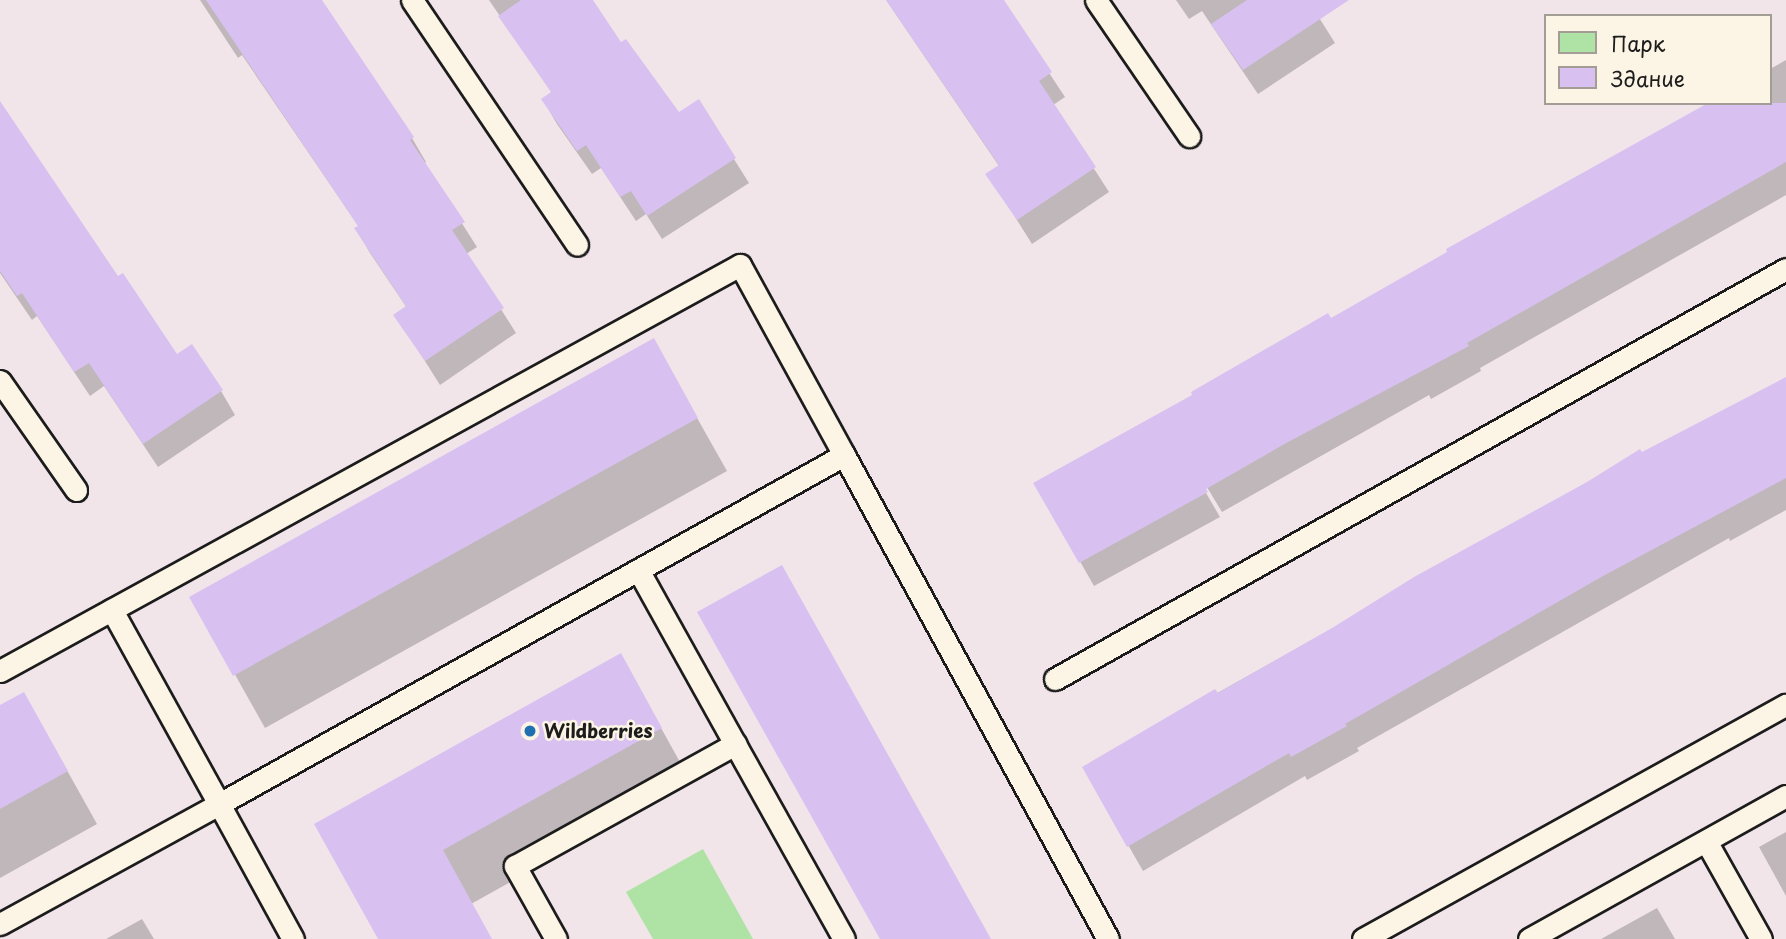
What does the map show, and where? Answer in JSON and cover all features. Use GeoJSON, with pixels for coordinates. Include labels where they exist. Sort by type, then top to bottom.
{"type":"FeatureCollection","features":[{"type":"Feature","properties":{"kind":"lane"},"geometry":{"type":"LineString","coordinates":[[412,0],[577,245]]}},
{"type":"Feature","properties":{"kind":"lane"},"geometry":{"type":"LineString","coordinates":[[1096,0],[1189,136]]}},
{"type":"Feature","properties":{"kind":"lane"},"geometry":{"type":"LineString","coordinates":[[0,671],[740,265],[1108,939]]}},
{"type":"Feature","properties":{"kind":"lane"},"geometry":{"type":"LineString","coordinates":[[1055,680],[1786,269]]}},
{"type":"Feature","properties":{"kind":"lane"},"geometry":{"type":"LineString","coordinates":[[0,381],[76,490]]}},
{"type":"Feature","properties":{"kind":"lane"},"geometry":{"type":"LineString","coordinates":[[0,924],[844,455]]}},
{"type":"Feature","properties":{"kind":"lane"},"geometry":{"type":"LineString","coordinates":[[638,570],[844,939]]}},
{"type":"Feature","properties":{"kind":"lane"},"geometry":{"type":"LineString","coordinates":[[112,610],[293,939]]}},
{"type":"Feature","properties":{"kind":"lane"},"geometry":{"type":"LineString","coordinates":[[1363,939],[1786,705]]}},
{"type":"Feature","properties":{"kind":"lane"},"geometry":{"type":"LineString","coordinates":[[556,939],[516,866],[735,744]]}},
{"type":"Feature","properties":{"kind":"lane"},"geometry":{"type":"LineString","coordinates":[[1529,939],[1786,796]]}},
{"type":"Feature","properties":{"kind":"lane"},"geometry":{"type":"LineString","coordinates":[[1706,841],[1761,939]]}},
{"type":"Feature","properties":{"kind":"green space"},"geometry":{"type":"Polygon","coordinates":[[[703,849],[753,939],[653,939],[626,892],[703,849]]]}},
{"type":"Feature","properties":{"kind":"building"},"geometry":{"type":"Polygon","coordinates":[[[206,0],[322,0],[414,137],[410,140],[465,222],[452,230],[504,308],[425,361],[393,315],[406,306],[354,228],[358,226],[206,0]]]}},
{"type":"Feature","properties":{"kind":"building"},"geometry":{"type":"Polygon","coordinates":[[[521,0],[593,0],[621,42],[626,39],[679,112],[699,99],[736,158],[647,216],[631,191],[620,197],[586,145],[577,151],[541,99],[551,92],[498,16],[521,0]]]}},
{"type":"Feature","properties":{"kind":"building"},"geometry":{"type":"Polygon","coordinates":[[[886,0],[1004,0],[1052,72],[1039,81],[1096,167],[1017,220],[985,174],[999,165],[886,0]]]}},
{"type":"Feature","properties":{"kind":"building"},"geometry":{"type":"Polygon","coordinates":[[[1247,0],[1349,0],[1243,70],[1211,24],[1247,0]]]}},
{"type":"Feature","properties":{"kind":"building"},"geometry":{"type":"Polygon","coordinates":[[[0,101],[118,276],[123,273],[177,354],[192,344],[223,390],[143,444],[89,363],[74,372],[22,293],[17,296],[0,271],[0,101]]]}},
{"type":"Feature","properties":{"kind":"building"},"geometry":{"type":"Polygon","coordinates":[[[1786,103],[1786,162],[1467,343],[1469,346],[1288,442],[1206,489],[1208,492],[1079,563],[1033,483],[1192,395],[1191,392],[1328,313],[1331,318],[1447,252],[1446,249],[1704,105],[1786,103]]]}},
{"type":"Feature","properties":{"kind":"building"},"geometry":{"type":"Polygon","coordinates":[[[654,338],[698,418],[233,676],[189,597],[654,338]]]}},
{"type":"Feature","properties":{"kind":"building"},"geometry":{"type":"Polygon","coordinates":[[[1786,377],[1786,478],[1603,576],[1345,724],[1347,726],[1291,757],[1289,753],[1127,847],[1082,767],[1215,689],[1218,693],[1332,628],[1414,577],[1587,482],[1640,449],[1642,452],[1786,377]]]}},
{"type":"Feature","properties":{"kind":"building"},"geometry":{"type":"Polygon","coordinates":[[[782,565],[991,939],[880,939],[697,612],[782,565]]]}},
{"type":"Feature","properties":{"kind":"building"},"geometry":{"type":"Polygon","coordinates":[[[621,653],[662,728],[443,850],[492,939],[378,939],[314,824],[621,653]]]}},
{"type":"Feature","properties":{"kind":"building"},"geometry":{"type":"Polygon","coordinates":[[[24,692],[68,771],[0,809],[0,705],[24,692]]]}},
{"type":"Feature","properties":{"kind":"place","name":"Wildberries"},"geometry":{"type":"Point","coordinates":[530,731]}}]}
